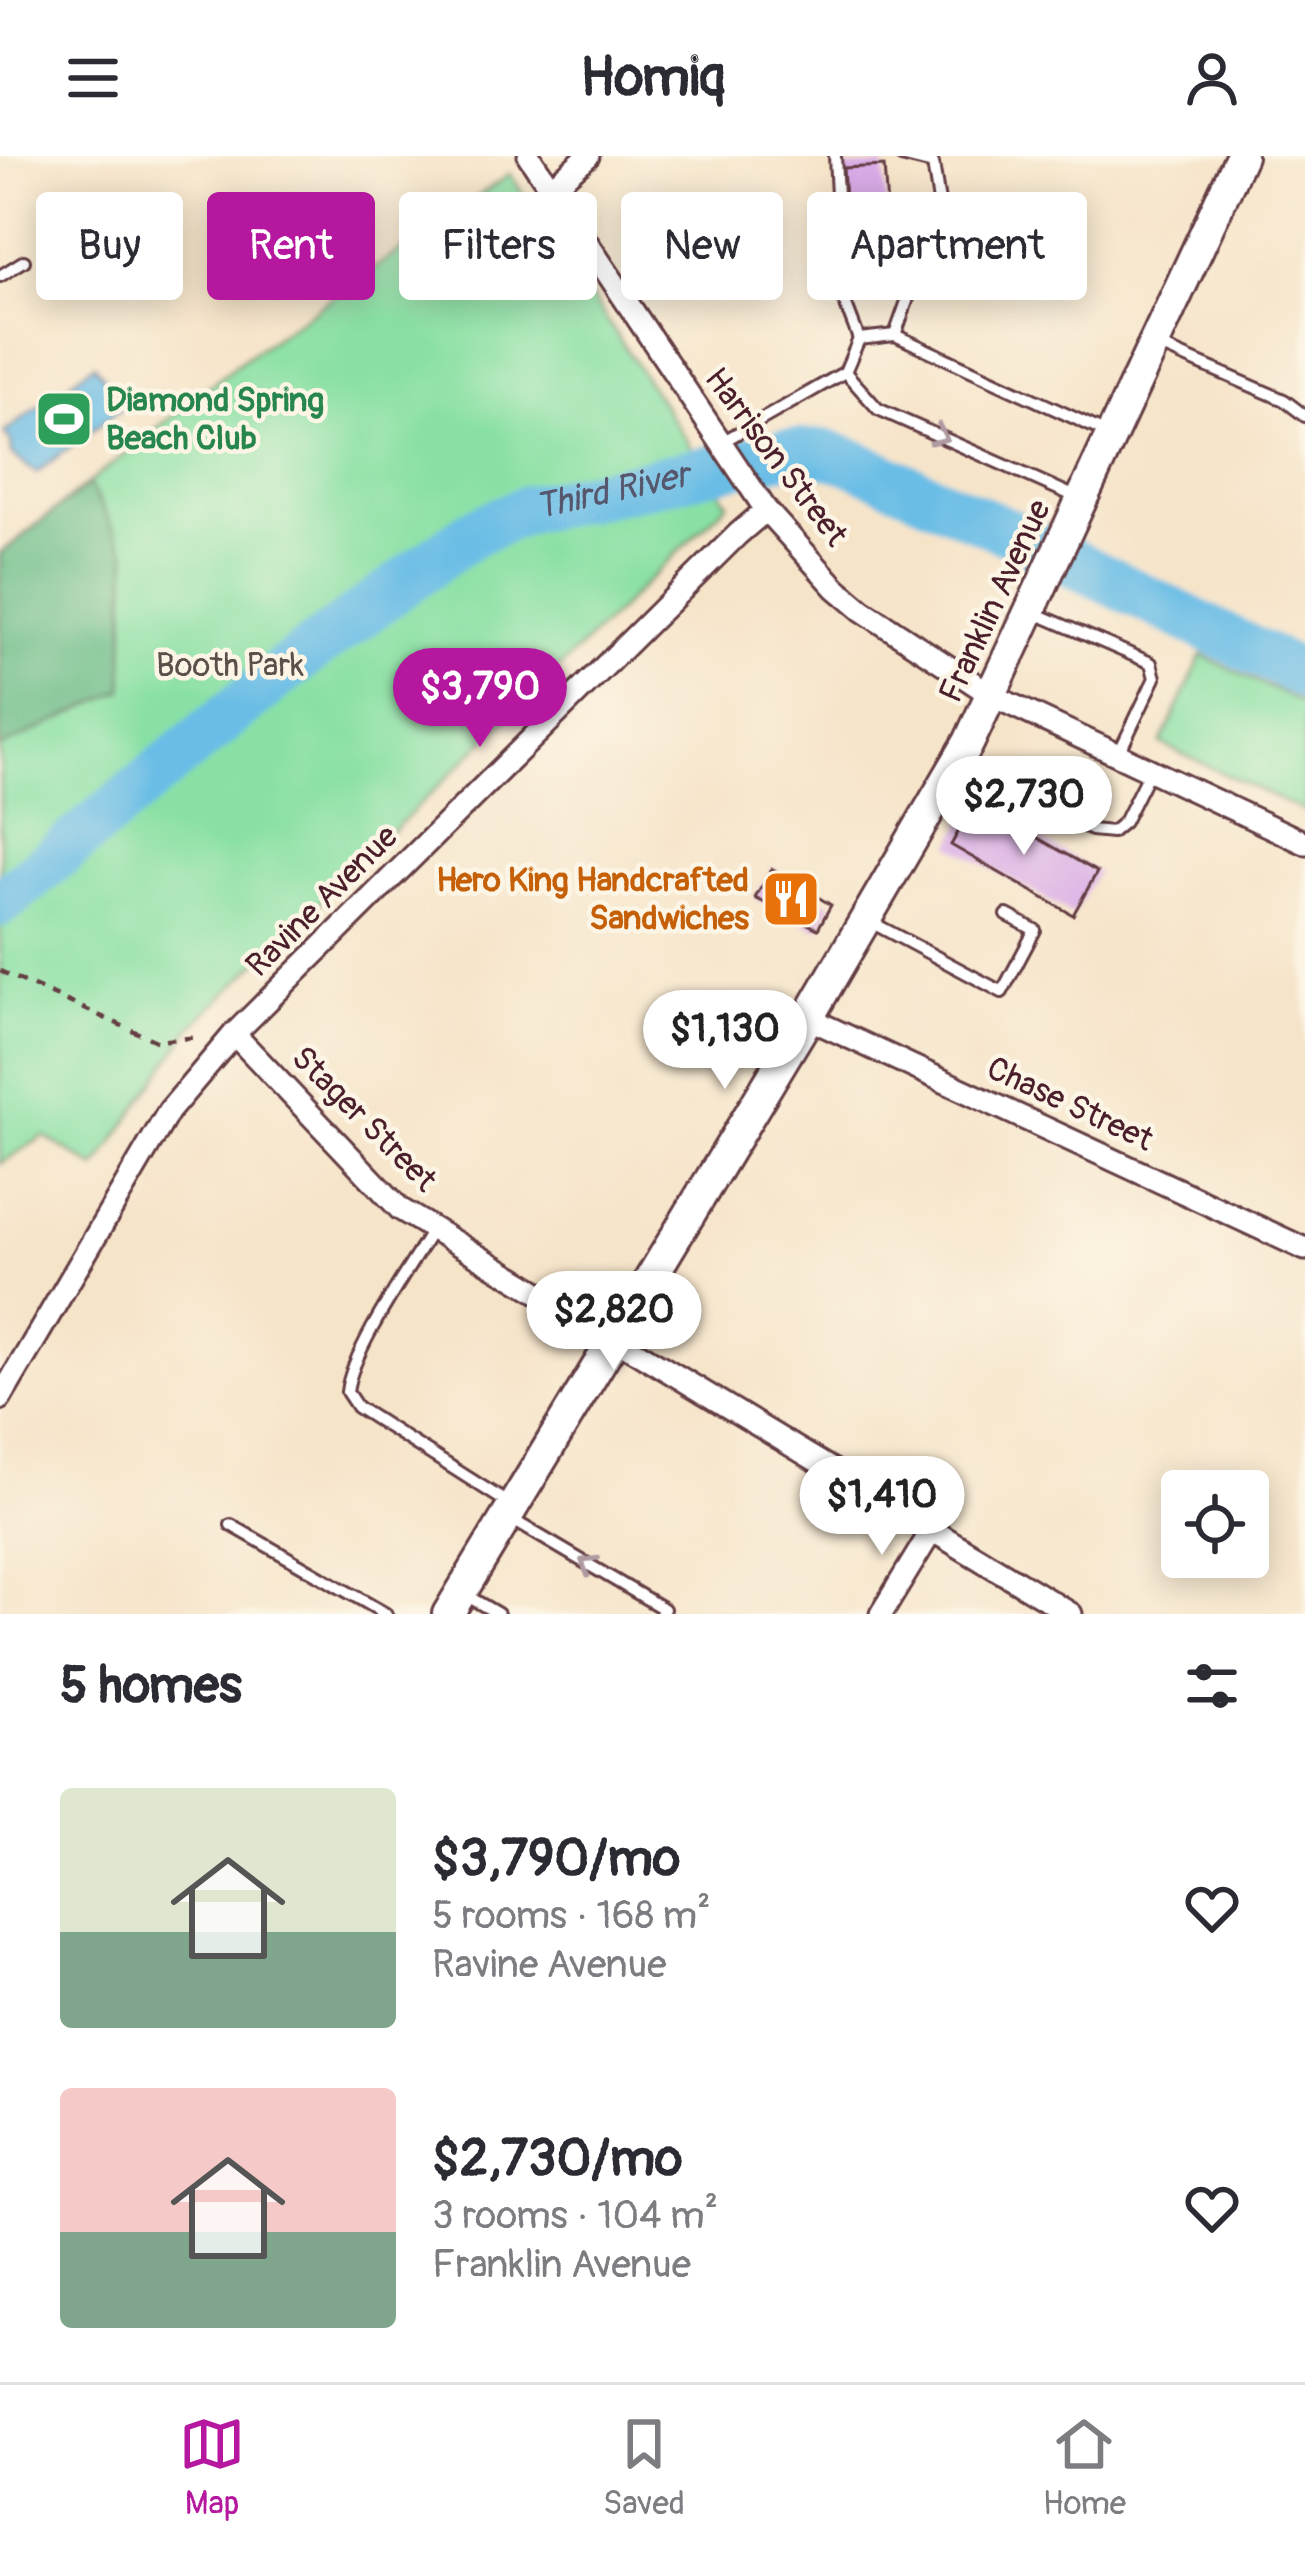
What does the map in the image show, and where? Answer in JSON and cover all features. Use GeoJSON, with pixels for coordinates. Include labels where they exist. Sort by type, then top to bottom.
{"type":"FeatureCollection","features":[{"type":"Feature","properties":{"kind":"main road","name":"Franklin Avenue"},"geometry":{"type":"LineString","coordinates":[[455,1603],[950,776],[993,696],[1241,156]]}},
{"type":"Feature","properties":{"kind":"street","name":"Harrison Street"},"geometry":{"type":"LineString","coordinates":[[529,156],[762,504],[813,566],[862,610],[993,696],[1305,843]]}},
{"type":"Feature","properties":{"kind":"street"},"geometry":{"type":"LineString","coordinates":[[550,188],[588,156]]}},
{"type":"Feature","properties":{"kind":"street","name":"Ravine Avenue"},"geometry":{"type":"LineString","coordinates":[[0,1400],[169,1111],[234,1034],[738,534],[762,504]]}},
{"type":"Feature","properties":{"kind":"street","name":"Chase Street"},"geometry":{"type":"LineString","coordinates":[[808,1018],[1305,1249]]}},
{"type":"Feature","properties":{"kind":"street","name":"Stager Street"},"geometry":{"type":"LineString","coordinates":[[234,1034],[400,1209],[1071,1614]]}},
{"type":"Feature","properties":{"kind":"street"},"geometry":{"type":"LineString","coordinates":[[881,1614],[931,1532]]}},
{"type":"Feature","properties":{"kind":"lane"},"geometry":{"type":"LineString","coordinates":[[716,437],[845,372],[859,339],[842,295],[835,156]]}},
{"type":"Feature","properties":{"kind":"lane"},"geometry":{"type":"LineString","coordinates":[[895,335],[940,208],[933,164],[901,156]]}},
{"type":"Feature","properties":{"kind":"lane"},"geometry":{"type":"LineString","coordinates":[[0,276],[24,261]]}},
{"type":"Feature","properties":{"kind":"lane"},"geometry":{"type":"LineString","coordinates":[[859,339],[895,335],[1112,435]]}},
{"type":"Feature","properties":{"kind":"lane"},"geometry":{"type":"LineString","coordinates":[[1154,344],[1284,400],[1305,416]]}},
{"type":"Feature","properties":{"kind":"lane"},"geometry":{"type":"LineString","coordinates":[[845,372],[878,409],[1077,510]]}},
{"type":"Feature","properties":{"kind":"lane"},"geometry":{"type":"LineString","coordinates":[[1036,602],[1150,664],[1155,678],[1118,754]]}},
{"type":"Feature","properties":{"kind":"lane"},"geometry":{"type":"LineString","coordinates":[[950,776],[1028,790],[1091,830],[1112,832],[1124,822],[1150,770]]}},
{"type":"Feature","properties":{"kind":"lane"},"geometry":{"type":"LineString","coordinates":[[866,919],[1002,992],[1035,930],[1006,915]]}},
{"type":"Feature","properties":{"kind":"lane"},"geometry":{"type":"LineString","coordinates":[[433,1229],[377,1323],[347,1392],[357,1406],[664,1610],[661,1614]]}},
{"type":"Feature","properties":{"kind":"lane"},"geometry":{"type":"LineString","coordinates":[[231,1525],[386,1614]]}},
{"type":"Feature","properties":{"kind":"lane"},"geometry":{"type":"LineString","coordinates":[[455,1603],[498,1614]]}},
{"type":"Feature","properties":{"kind":"path"},"geometry":{"type":"LineString","coordinates":[[0,971],[156,1041],[234,1034]]}},
{"type":"Feature","properties":{"kind":"green space","name":"Booth Park"},"geometry":{"type":"Polygon","coordinates":[[[510,174],[522,192],[484,192],[510,174]]]}},
{"type":"Feature","properties":{"kind":"green space","name":"Booth Park"},"geometry":{"type":"Polygon","coordinates":[[[399,251],[399,300],[593,300],[728,503],[192,1027],[96,1168],[44,1136],[0,1164],[0,554],[241,361],[329,300],[375,300],[375,268],[399,251]]]}},
{"type":"Feature","properties":{"kind":"green space"},"geometry":{"type":"Polygon","coordinates":[[[89,484],[127,554],[123,690],[0,748],[0,554],[89,484]]]}},
{"type":"Feature","properties":{"kind":"green space"},"geometry":{"type":"Polygon","coordinates":[[[1202,655],[1305,705],[1305,812],[1161,744],[1202,655]]]}},
{"type":"Feature","properties":{"kind":"water","name":"Diamond Spring Beach Club"},"geometry":{"type":"Polygon","coordinates":[[[94,364],[125,405],[36,473],[12,454],[4,433],[94,364]]]}},
{"type":"Feature","properties":{"kind":"building"},"geometry":{"type":"Polygon","coordinates":[[[884,166],[886,192],[845,192],[843,168],[884,166]]]}},
{"type":"Feature","properties":{"kind":"building"},"geometry":{"type":"Polygon","coordinates":[[[975,802],[1097,872],[1073,915],[951,845],[975,802]]]}},
{"type":"Feature","properties":{"kind":"building","name":"Hero King Handcrafted Sandwiches"},"geometry":{"type":"Polygon","coordinates":[[[772,869],[831,905],[818,929],[755,898],[772,869]]]}},
{"type":"Feature","properties":{"kind":"waterway","name":"Third River"},"geometry":{"type":"LineString","coordinates":[[0,903],[283,671],[472,533],[527,509],[784,453],[824,453],[849,461],[1007,531],[1305,676]]}},
{"type":"Feature","properties":{"kind":"place","name":"Diamond Spring Beach Club"},"geometry":{"type":"Point","coordinates":[64,419]}},
{"type":"Feature","properties":{"kind":"place","name":"Hero King Handcrafted Sandwiches"},"geometry":{"type":"Point","coordinates":[791,899]}}]}
